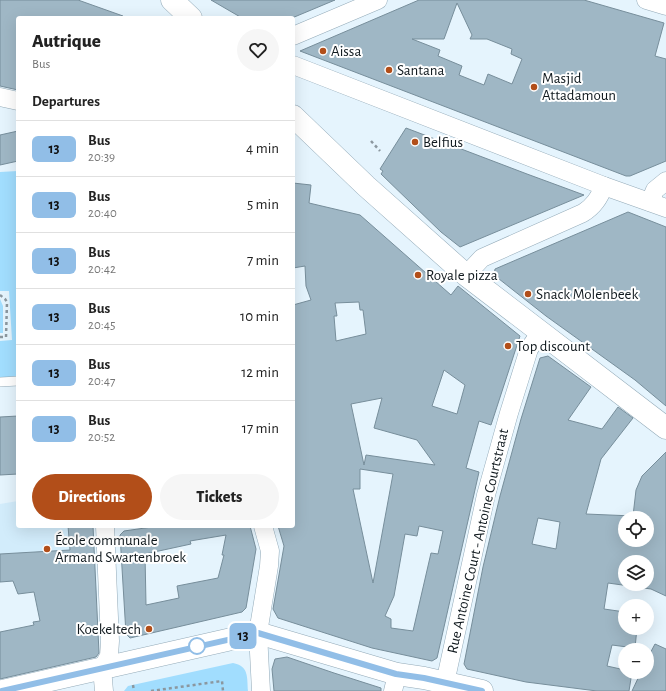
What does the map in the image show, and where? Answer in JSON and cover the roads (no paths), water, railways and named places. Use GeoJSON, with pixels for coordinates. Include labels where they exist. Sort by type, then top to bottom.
{"type":"FeatureCollection","features":[{"type":"Feature","properties":{"kind":"street"},"geometry":{"type":"LineString","coordinates":[[172,0],[189,16]]}},
{"type":"Feature","properties":{"kind":"street"},"geometry":{"type":"LineString","coordinates":[[295,35],[378,0]]}},
{"type":"Feature","properties":{"kind":"street"},"geometry":{"type":"LineString","coordinates":[[646,0],[666,6]]}},
{"type":"Feature","properties":{"kind":"street"},"geometry":{"type":"LineString","coordinates":[[295,66],[604,186],[658,205]]}},
{"type":"Feature","properties":{"kind":"street"},"geometry":{"type":"LineString","coordinates":[[0,97],[16,101]]}},
{"type":"Feature","properties":{"kind":"street"},"geometry":{"type":"LineString","coordinates":[[295,118],[366,186],[466,275],[666,428]]}},
{"type":"Feature","properties":{"kind":"street"},"geometry":{"type":"LineString","coordinates":[[658,205],[655,190],[666,181]]}},
{"type":"Feature","properties":{"kind":"street"},"geometry":{"type":"LineString","coordinates":[[466,275],[482,258],[583,213],[592,207],[599,198],[604,186]]}},
{"type":"Feature","properties":{"kind":"street","name":"Rue Antoine Court - Antoine Courtstraat"},"geometry":{"type":"LineString","coordinates":[[445,683],[486,495],[508,413],[529,349],[540,333]]}},
{"type":"Feature","properties":{"kind":"street"},"geometry":{"type":"LineString","coordinates":[[104,691],[102,668],[109,656],[110,641],[105,528]]}},
{"type":"Feature","properties":{"kind":"street"},"geometry":{"type":"LineString","coordinates":[[262,691],[258,633],[270,552],[264,528]]}},
{"type":"Feature","properties":{"kind":"street"},"geometry":{"type":"LineString","coordinates":[[2,691],[258,633],[395,683],[424,678],[482,691]]}},
{"type":"Feature","properties":{"kind":"lane"},"geometry":{"type":"LineString","coordinates":[[0,382],[16,381]]}},
{"type":"Feature","properties":{"kind":"place","name":"Aissa"},"geometry":{"type":"Point","coordinates":[323,51]}},
{"type":"Feature","properties":{"kind":"place","name":"Santana"},"geometry":{"type":"Point","coordinates":[389,70]}},
{"type":"Feature","properties":{"kind":"place","name":"Masjid Attadamoun"},"geometry":{"type":"Point","coordinates":[534,87]}},
{"type":"Feature","properties":{"kind":"place","name":"Belfius"},"geometry":{"type":"Point","coordinates":[415,142]}},
{"type":"Feature","properties":{"kind":"place","name":"Royale pizza"},"geometry":{"type":"Point","coordinates":[418,275]}},
{"type":"Feature","properties":{"kind":"place","name":"Snack Molenbeek"},"geometry":{"type":"Point","coordinates":[528,294]}},
{"type":"Feature","properties":{"kind":"place","name":"Top discount"},"geometry":{"type":"Point","coordinates":[508,346]}},
{"type":"Feature","properties":{"kind":"place","name":"École communale Armand Swartenbroek"},"geometry":{"type":"Point","coordinates":[47,549]}},
{"type":"Feature","properties":{"kind":"place","name":"Koekeltech"},"geometry":{"type":"Point","coordinates":[149,629]}}]}
